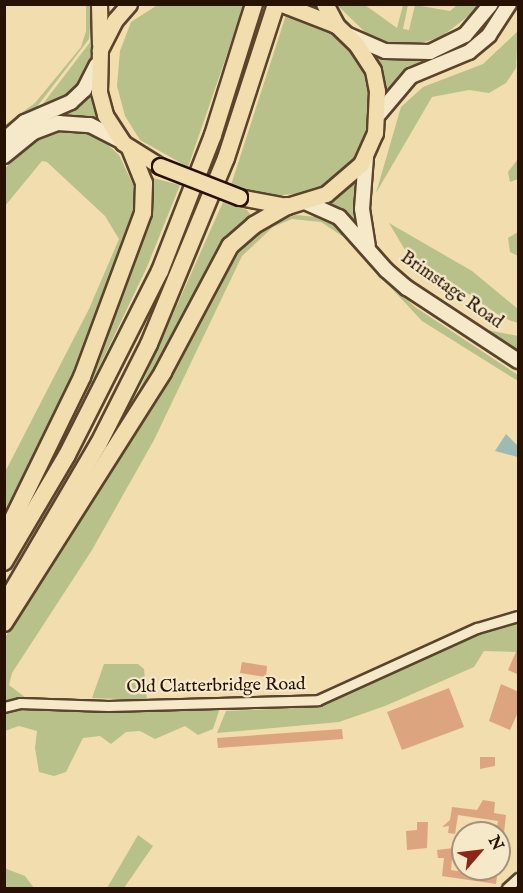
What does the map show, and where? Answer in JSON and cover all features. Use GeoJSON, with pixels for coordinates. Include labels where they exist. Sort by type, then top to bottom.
{"type":"FeatureCollection","features":[{"type":"Feature","properties":{"kind":"highway"},"geometry":{"type":"LineString","coordinates":[[4,562],[67,455],[160,271],[209,145],[254,4]]}},
{"type":"Feature","properties":{"kind":"highway"},"geometry":{"type":"LineString","coordinates":[[4,606],[98,445],[149,344],[226,158],[276,4]]}},
{"type":"Feature","properties":{"kind":"highway"},"geometry":{"type":"LineString","coordinates":[[325,4],[342,30]]}},
{"type":"Feature","properties":{"kind":"highway"},"geometry":{"type":"LineString","coordinates":[[4,537],[82,377],[143,213],[144,183],[127,146]]}},
{"type":"Feature","properties":{"kind":"highway"},"geometry":{"type":"LineString","coordinates":[[4,623],[163,372],[230,246],[254,225],[287,206]]}},
{"type":"Feature","properties":{"kind":"main road"},"geometry":{"type":"LineString","coordinates":[[99,4],[101,102],[127,146]]}},
{"type":"Feature","properties":{"kind":"main road"},"geometry":{"type":"LineString","coordinates":[[4,140],[25,122],[71,102],[84,90],[115,20],[129,4]]}},
{"type":"Feature","properties":{"kind":"main road"},"geometry":{"type":"LineString","coordinates":[[282,4],[307,12],[385,51],[430,52],[465,35],[491,4]]}},
{"type":"Feature","properties":{"kind":"main road"},"geometry":{"type":"LineString","coordinates":[[378,115],[411,76],[470,52],[489,35],[509,4]]}},
{"type":"Feature","properties":{"kind":"main road"},"geometry":{"type":"LineString","coordinates":[[4,156],[34,132],[58,123],[90,125],[160,166],[239,197],[287,206],[305,202],[342,184],[366,157],[378,115],[373,70],[342,30]]}},
{"type":"Feature","properties":{"kind":"main road","name":"Brimstage Road"},"geometry":{"type":"LineString","coordinates":[[366,157],[362,209],[368,246]]}},
{"type":"Feature","properties":{"kind":"main road","name":"Brimstage Road"},"geometry":{"type":"LineString","coordinates":[[305,202],[339,217],[368,246],[386,270],[407,288],[519,362]]}},
{"type":"Feature","properties":{"kind":"street","name":"Old Clatterbridge Road"},"geometry":{"type":"LineString","coordinates":[[4,706],[20,703],[108,706],[318,700],[477,628],[519,616]]}},
{"type":"Feature","properties":{"kind":"street"},"geometry":{"type":"LineString","coordinates":[[507,888],[519,878]]}},
{"type":"Feature","properties":{"kind":"green space"},"geometry":{"type":"Polygon","coordinates":[[[159,4],[244,5],[188,167],[140,140],[125,116],[117,86],[120,51],[131,22],[159,4]]]}},
{"type":"Feature","properties":{"kind":"green space"},"geometry":{"type":"Polygon","coordinates":[[[86,5],[92,5],[89,39],[36,108],[5,130],[5,125],[35,103],[81,47],[86,31],[86,5]]]}},
{"type":"Feature","properties":{"kind":"green space"},"geometry":{"type":"Polygon","coordinates":[[[337,5],[365,5],[397,28],[403,5],[408,5],[403,29],[409,30],[415,5],[450,11],[457,5],[483,5],[441,37],[414,45],[389,44],[366,33],[337,5]]]}},
{"type":"Feature","properties":{"kind":"green space"},"geometry":{"type":"Polygon","coordinates":[[[498,5],[502,5],[500,10],[469,45],[413,68],[386,94],[376,54],[413,60],[444,54],[469,41],[498,5]]]}},
{"type":"Feature","properties":{"kind":"green space"},"geometry":{"type":"Polygon","coordinates":[[[286,15],[323,28],[351,49],[369,82],[371,128],[356,159],[330,183],[306,193],[270,196],[231,185],[286,15]]]}},
{"type":"Feature","properties":{"kind":"green space"},"geometry":{"type":"Polygon","coordinates":[[[518,31],[516,68],[506,83],[489,93],[469,90],[432,97],[376,193],[401,107],[423,87],[483,64],[518,31]]]}},
{"type":"Feature","properties":{"kind":"green space"},"geometry":{"type":"Polygon","coordinates":[[[94,32],[91,66],[82,90],[44,109],[42,105],[91,41],[94,32]]]}},
{"type":"Feature","properties":{"kind":"green space"},"geometry":{"type":"Polygon","coordinates":[[[92,91],[103,124],[49,120],[77,107],[92,91]]]}},
{"type":"Feature","properties":{"kind":"green space"},"geometry":{"type":"Polygon","coordinates":[[[76,131],[100,138],[119,155],[136,191],[136,216],[62,399],[5,515],[5,472],[89,309],[119,239],[105,216],[47,162],[42,161],[5,206],[5,168],[46,133],[76,131]]]}},
{"type":"Feature","properties":{"kind":"green space"},"geometry":{"type":"Polygon","coordinates":[[[518,159],[518,179],[510,182],[508,172],[518,159]]]}},
{"type":"Feature","properties":{"kind":"green space"},"geometry":{"type":"Polygon","coordinates":[[[153,178],[180,185],[147,267],[93,380],[63,433],[153,213],[153,178]]]}},
{"type":"Feature","properties":{"kind":"green space"},"geometry":{"type":"Polygon","coordinates":[[[354,182],[356,222],[354,224],[324,203],[354,182]]]}},
{"type":"Feature","properties":{"kind":"green space"},"geometry":{"type":"Polygon","coordinates":[[[223,202],[247,210],[253,218],[145,391],[140,388],[223,202]]]}},
{"type":"Feature","properties":{"kind":"green space"},"geometry":{"type":"Polygon","coordinates":[[[296,215],[327,218],[351,242],[321,222],[292,219],[273,227],[242,256],[154,440],[92,550],[12,673],[9,685],[26,698],[5,703],[4,639],[172,371],[241,241],[274,221],[296,215]]]}},
{"type":"Feature","properties":{"kind":"green space"},"geometry":{"type":"Polygon","coordinates":[[[389,223],[472,271],[518,309],[518,323],[503,318],[405,250],[389,223]]]}},
{"type":"Feature","properties":{"kind":"green space"},"geometry":{"type":"Polygon","coordinates":[[[518,232],[518,256],[510,252],[508,238],[518,232]]]}},
{"type":"Feature","properties":{"kind":"green space"},"geometry":{"type":"Polygon","coordinates":[[[381,277],[415,307],[518,375],[518,381],[422,321],[381,277]]]}},
{"type":"Feature","properties":{"kind":"green space"},"geometry":{"type":"Polygon","coordinates":[[[487,330],[518,336],[518,351],[487,330]]]}},
{"type":"Feature","properties":{"kind":"green space"},"geometry":{"type":"Polygon","coordinates":[[[518,620],[518,652],[484,651],[474,667],[385,706],[339,722],[217,733],[226,711],[318,707],[476,633],[518,620]]]}},
{"type":"Feature","properties":{"kind":"green space"},"geometry":{"type":"Polygon","coordinates":[[[104,664],[138,664],[144,669],[147,700],[92,698],[104,664]]]}},
{"type":"Feature","properties":{"kind":"green space"},"geometry":{"type":"Polygon","coordinates":[[[19,708],[220,708],[213,729],[198,735],[185,726],[155,739],[140,731],[126,732],[111,744],[100,736],[83,738],[66,772],[54,776],[39,772],[35,748],[37,731],[19,726],[5,731],[4,713],[19,708]]]}},
{"type":"Feature","properties":{"kind":"green space"},"geometry":{"type":"Polygon","coordinates":[[[138,835],[153,846],[124,888],[107,888],[138,835]]]}},
{"type":"Feature","properties":{"kind":"green space"},"geometry":{"type":"Polygon","coordinates":[[[4,868],[25,876],[34,888],[5,888],[4,868]]]}},
{"type":"Feature","properties":{"kind":"water"},"geometry":{"type":"Polygon","coordinates":[[[506,434],[518,446],[518,457],[495,451],[506,434]]]}},
{"type":"Feature","properties":{"kind":"building"},"geometry":{"type":"Polygon","coordinates":[[[519,645],[519,675],[508,670],[519,645]]]}},
{"type":"Feature","properties":{"kind":"building"},"geometry":{"type":"Polygon","coordinates":[[[242,662],[267,666],[266,677],[240,673],[242,662]]]}},
{"type":"Feature","properties":{"kind":"building"},"geometry":{"type":"Polygon","coordinates":[[[501,684],[519,692],[519,710],[510,730],[489,721],[501,684]]]}},
{"type":"Feature","properties":{"kind":"building"},"geometry":{"type":"Polygon","coordinates":[[[449,688],[464,727],[402,750],[387,712],[449,688]]]}},
{"type":"Feature","properties":{"kind":"building"},"geometry":{"type":"Polygon","coordinates":[[[342,729],[343,739],[218,748],[217,738],[342,729]]]}},
{"type":"Feature","properties":{"kind":"building"},"geometry":{"type":"Polygon","coordinates":[[[480,757],[495,757],[495,766],[480,769],[480,757]]]}},
{"type":"Feature","properties":{"kind":"building"},"geometry":{"type":"Polygon","coordinates":[[[483,800],[495,802],[494,813],[506,815],[505,821],[458,815],[457,821],[451,821],[451,833],[448,833],[449,826],[442,827],[450,820],[452,807],[477,810],[483,800]]]}},
{"type":"Feature","properties":{"kind":"building"},"geometry":{"type":"Polygon","coordinates":[[[417,822],[428,822],[427,848],[407,850],[406,831],[417,830],[417,822]]]}},
{"type":"Feature","properties":{"kind":"building"},"geometry":{"type":"Polygon","coordinates":[[[451,848],[451,877],[442,876],[444,858],[438,858],[437,850],[451,848]]]}},
{"type":"Feature","properties":{"kind":"building"},"geometry":{"type":"Polygon","coordinates":[[[476,881],[496,881],[496,884],[476,881]]]}}]}
